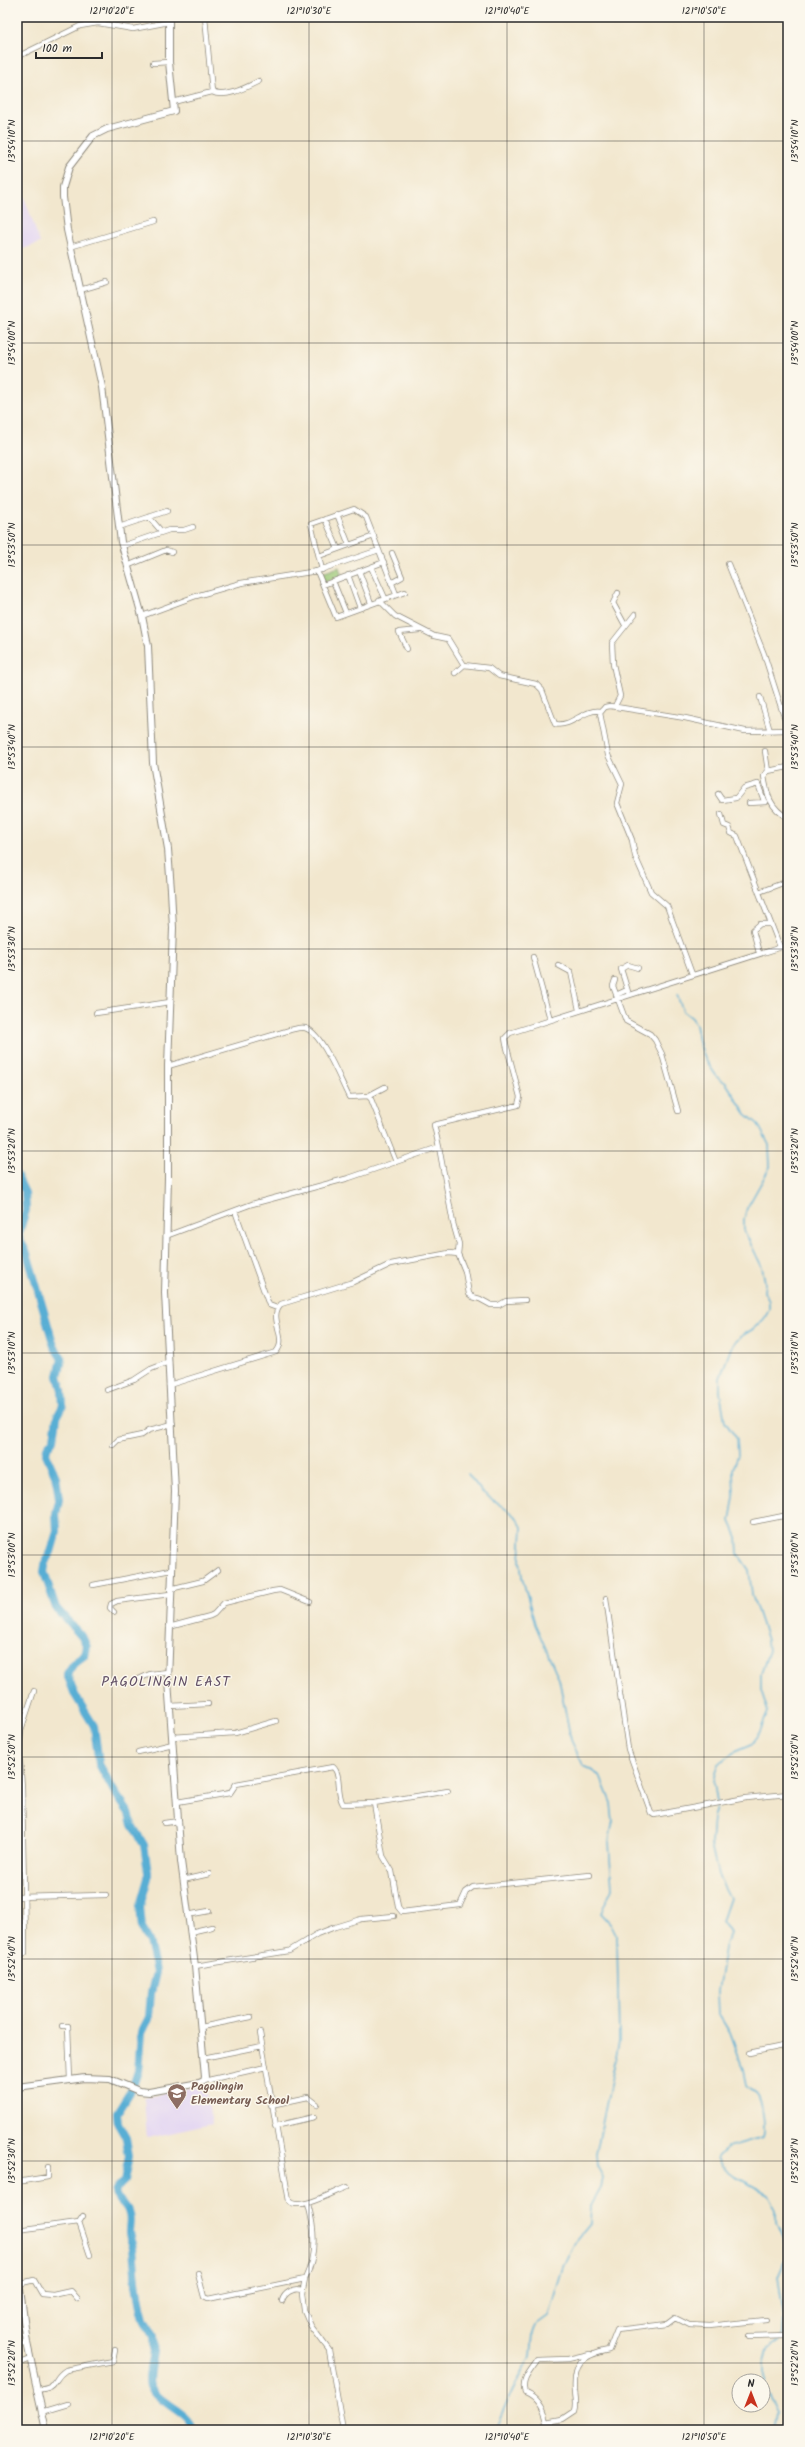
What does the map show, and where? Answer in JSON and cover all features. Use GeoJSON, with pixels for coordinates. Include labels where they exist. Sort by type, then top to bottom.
{"type":"FeatureCollection","features":[{"type":"Feature","properties":{"kind":"street"},"geometry":{"type":"LineString","coordinates":[[206,17],[212,92]]}},
{"type":"Feature","properties":{"kind":"street"},"geometry":{"type":"LineString","coordinates":[[17,58],[80,26],[98,23],[133,29],[169,19],[169,62],[173,112],[99,132],[86,142],[77,154],[66,174],[63,187],[65,218],[70,247],[102,387],[122,546],[142,616],[150,673],[153,763],[168,849],[172,890],[173,928],[168,1066],[168,1178],[165,1293],[169,1385],[173,1424],[175,1491],[168,1672],[183,1880],[195,1966],[201,2027],[204,2081]]}},
{"type":"Feature","properties":{"kind":"street"},"geometry":{"type":"LineString","coordinates":[[153,64],[169,62]]}},
{"type":"Feature","properties":{"kind":"street"},"geometry":{"type":"LineString","coordinates":[[173,102],[212,92],[217,94],[230,92],[259,81]]}},
{"type":"Feature","properties":{"kind":"street"},"geometry":{"type":"LineString","coordinates":[[70,247],[153,222]]}},
{"type":"Feature","properties":{"kind":"street"},"geometry":{"type":"LineString","coordinates":[[80,290],[107,282]]}},
{"type":"Feature","properties":{"kind":"street"},"geometry":{"type":"LineString","coordinates":[[322,570],[310,525],[337,514],[358,510],[366,517],[396,594]]}},
{"type":"Feature","properties":{"kind":"street"},"geometry":{"type":"LineString","coordinates":[[119,527],[167,511]]}},
{"type":"Feature","properties":{"kind":"street"},"geometry":{"type":"LineString","coordinates":[[337,514],[349,545]]}},
{"type":"Feature","properties":{"kind":"street"},"geometry":{"type":"LineString","coordinates":[[149,517],[162,532]]}},
{"type":"Feature","properties":{"kind":"street"},"geometry":{"type":"LineString","coordinates":[[326,518],[338,549]]}},
{"type":"Feature","properties":{"kind":"street"},"geometry":{"type":"LineString","coordinates":[[122,546],[162,532],[175,529],[184,530],[193,527]]}},
{"type":"Feature","properties":{"kind":"street"},"geometry":{"type":"LineString","coordinates":[[319,556],[374,536]]}},
{"type":"Feature","properties":{"kind":"street"},"geometry":{"type":"LineString","coordinates":[[142,616],[196,596],[241,583],[322,570],[379,550]]}},
{"type":"Feature","properties":{"kind":"street"},"geometry":{"type":"LineString","coordinates":[[128,566],[162,552],[172,552]]}},
{"type":"Feature","properties":{"kind":"street"},"geometry":{"type":"LineString","coordinates":[[392,553],[402,578],[392,582]]}},
{"type":"Feature","properties":{"kind":"street"},"geometry":{"type":"LineString","coordinates":[[323,585],[384,562]]}},
{"type":"Feature","properties":{"kind":"street"},"geometry":{"type":"LineString","coordinates":[[692,974],[668,906],[651,892],[635,856],[632,840],[617,803],[622,784],[608,755],[600,719],[601,711],[605,707],[615,706],[685,718],[745,731],[788,730],[764,654],[728,564]]}},
{"type":"Feature","properties":{"kind":"street"},"geometry":{"type":"LineString","coordinates":[[371,566],[385,598]]}},
{"type":"Feature","properties":{"kind":"street"},"geometry":{"type":"LineString","coordinates":[[317,571],[336,617],[378,600],[405,592]]}},
{"type":"Feature","properties":{"kind":"street"},"geometry":{"type":"LineString","coordinates":[[359,571],[371,603]]}},
{"type":"Feature","properties":{"kind":"street"},"geometry":{"type":"LineString","coordinates":[[348,575],[360,608]]}},
{"type":"Feature","properties":{"kind":"street"},"geometry":{"type":"LineString","coordinates":[[333,581],[346,613]]}},
{"type":"Feature","properties":{"kind":"street"},"geometry":{"type":"LineString","coordinates":[[618,593],[613,603],[625,625]]}},
{"type":"Feature","properties":{"kind":"street"},"geometry":{"type":"LineString","coordinates":[[378,600],[395,616],[420,630],[434,636],[448,639],[464,665]]}},
{"type":"Feature","properties":{"kind":"street"},"geometry":{"type":"LineString","coordinates":[[615,706],[620,696],[613,664],[612,643],[635,614]]}},
{"type":"Feature","properties":{"kind":"street"},"geometry":{"type":"LineString","coordinates":[[407,649],[399,632],[420,630]]}},
{"type":"Feature","properties":{"kind":"street"},"geometry":{"type":"LineString","coordinates":[[455,673],[464,665],[489,668],[499,676],[540,686],[549,705],[553,721],[558,725],[590,711],[601,711]]}},
{"type":"Feature","properties":{"kind":"street"},"geometry":{"type":"LineString","coordinates":[[760,697],[770,731]]}},
{"type":"Feature","properties":{"kind":"street"},"geometry":{"type":"LineString","coordinates":[[765,751],[768,771]]}},
{"type":"Feature","properties":{"kind":"street"},"geometry":{"type":"LineString","coordinates":[[788,767],[768,771],[764,776],[770,802],[778,812],[788,818]]}},
{"type":"Feature","properties":{"kind":"street"},"geometry":{"type":"LineString","coordinates":[[718,794],[722,800],[736,798],[744,788],[758,784],[764,801]]}},
{"type":"Feature","properties":{"kind":"street"},"geometry":{"type":"LineString","coordinates":[[749,803],[764,801],[770,802]]}},
{"type":"Feature","properties":{"kind":"street"},"geometry":{"type":"LineString","coordinates":[[721,814],[724,825],[729,827],[731,833],[737,836],[780,947]]}},
{"type":"Feature","properties":{"kind":"street"},"geometry":{"type":"LineString","coordinates":[[759,892],[788,881]]}},
{"type":"Feature","properties":{"kind":"street"},"geometry":{"type":"LineString","coordinates":[[759,954],[753,930],[760,924],[771,924]]}},
{"type":"Feature","properties":{"kind":"street"},"geometry":{"type":"LineString","coordinates":[[525,1300],[506,1301],[491,1306],[480,1299],[472,1297],[458,1254],[460,1247],[453,1223],[434,1125],[518,1105],[520,1097],[506,1038],[510,1033],[628,992],[788,945]]}},
{"type":"Feature","properties":{"kind":"street"},"geometry":{"type":"LineString","coordinates":[[533,957],[550,1019]]}},
{"type":"Feature","properties":{"kind":"street"},"geometry":{"type":"LineString","coordinates":[[558,965],[571,972],[579,1010]]}},
{"type":"Feature","properties":{"kind":"street"},"geometry":{"type":"LineString","coordinates":[[628,992],[621,969],[628,965],[638,968]]}},
{"type":"Feature","properties":{"kind":"street"},"geometry":{"type":"LineString","coordinates":[[615,980],[613,986],[626,1021],[650,1034],[655,1040],[662,1054],[678,1111]]}},
{"type":"Feature","properties":{"kind":"street"},"geometry":{"type":"LineString","coordinates":[[96,1013],[170,1002]]}},
{"type":"Feature","properties":{"kind":"street"},"geometry":{"type":"LineString","coordinates":[[168,1066],[290,1030],[305,1028],[314,1033],[330,1058],[350,1097],[368,1096],[385,1087]]}},
{"type":"Feature","properties":{"kind":"street"},"geometry":{"type":"LineString","coordinates":[[368,1096],[396,1162]]}},
{"type":"Feature","properties":{"kind":"street"},"geometry":{"type":"LineString","coordinates":[[166,1236],[235,1211],[396,1162],[439,1147]]}},
{"type":"Feature","properties":{"kind":"street"},"geometry":{"type":"LineString","coordinates":[[235,1211],[269,1305],[277,1308]]}},
{"type":"Feature","properties":{"kind":"street"},"geometry":{"type":"LineString","coordinates":[[169,1385],[276,1352],[280,1347],[281,1341],[276,1313],[277,1308],[281,1304],[370,1276],[380,1268],[391,1264],[449,1253],[458,1254]]}},
{"type":"Feature","properties":{"kind":"street"},"geometry":{"type":"LineString","coordinates":[[107,1390],[134,1380],[151,1369],[169,1362]]}},
{"type":"Feature","properties":{"kind":"street"},"geometry":{"type":"LineString","coordinates":[[113,1445],[118,1440],[142,1435],[149,1430],[173,1424]]}},
{"type":"Feature","properties":{"kind":"street"},"geometry":{"type":"LineString","coordinates":[[753,1522],[788,1515]]}},
{"type":"Feature","properties":{"kind":"street"},"geometry":{"type":"LineString","coordinates":[[93,1586],[171,1570]]}},
{"type":"Feature","properties":{"kind":"street"},"geometry":{"type":"LineString","coordinates":[[114,1612],[110,1608],[111,1604],[117,1600],[170,1592],[203,1581],[218,1570]]}},
{"type":"Feature","properties":{"kind":"street"},"geometry":{"type":"LineString","coordinates":[[169,1627],[210,1616],[214,1614],[224,1603],[273,1591],[280,1590],[310,1602]]}},
{"type":"Feature","properties":{"kind":"street"},"geometry":{"type":"LineString","coordinates":[[606,1598],[628,1749],[651,1813],[654,1815],[709,1804],[788,1794]]}},
{"type":"Feature","properties":{"kind":"street"},"geometry":{"type":"LineString","coordinates":[[139,1679],[150,1674],[168,1672]]}},
{"type":"Feature","properties":{"kind":"street"},"geometry":{"type":"LineString","coordinates":[[17,1750],[19,1751],[21,1730],[34,1691]]}},
{"type":"Feature","properties":{"kind":"street"},"geometry":{"type":"LineString","coordinates":[[170,1706],[208,1704]]}},
{"type":"Feature","properties":{"kind":"street"},"geometry":{"type":"LineString","coordinates":[[172,1737],[235,1733],[276,1721]]}},
{"type":"Feature","properties":{"kind":"street"},"geometry":{"type":"LineString","coordinates":[[138,1752],[173,1744]]}},
{"type":"Feature","properties":{"kind":"street"},"geometry":{"type":"LineString","coordinates":[[17,1756],[20,1761],[22,1781],[19,1826],[24,1897],[24,1953],[17,1960]]}},
{"type":"Feature","properties":{"kind":"street"},"geometry":{"type":"LineString","coordinates":[[177,1802],[230,1793],[236,1784],[333,1767],[336,1770],[340,1796],[343,1804],[374,1803],[448,1791]]}},
{"type":"Feature","properties":{"kind":"street"},"geometry":{"type":"LineString","coordinates":[[374,1803],[383,1856],[392,1871],[398,1907],[402,1912],[460,1904],[466,1892],[473,1887],[590,1875]]}},
{"type":"Feature","properties":{"kind":"street"},"geometry":{"type":"LineString","coordinates":[[164,1822],[179,1821]]}},
{"type":"Feature","properties":{"kind":"street"},"geometry":{"type":"LineString","coordinates":[[183,1880],[209,1874]]}},
{"type":"Feature","properties":{"kind":"street"},"geometry":{"type":"LineString","coordinates":[[17,1897],[106,1895]]}},
{"type":"Feature","properties":{"kind":"street"},"geometry":{"type":"LineString","coordinates":[[187,1915],[209,1911]]}},
{"type":"Feature","properties":{"kind":"street"},"geometry":{"type":"LineString","coordinates":[[195,1966],[290,1951],[317,1934],[335,1927],[361,1919],[394,1916]]}},
{"type":"Feature","properties":{"kind":"street"},"geometry":{"type":"LineString","coordinates":[[190,1932],[212,1927]]}},
{"type":"Feature","properties":{"kind":"street"},"geometry":{"type":"LineString","coordinates":[[201,2027],[251,2017]]}},
{"type":"Feature","properties":{"kind":"street"},"geometry":{"type":"LineString","coordinates":[[62,2026],[68,2026],[70,2080]]}},
{"type":"Feature","properties":{"kind":"street"},"geometry":{"type":"LineString","coordinates":[[260,2033],[271,2105],[290,2201],[297,2205],[308,2204],[347,2187]]}},
{"type":"Feature","properties":{"kind":"street"},"geometry":{"type":"LineString","coordinates":[[203,2058],[262,2046]]}},
{"type":"Feature","properties":{"kind":"street"},"geometry":{"type":"LineString","coordinates":[[749,2053],[788,2046]]}},
{"type":"Feature","properties":{"kind":"street"},"geometry":{"type":"LineString","coordinates":[[17,2087],[96,2078],[120,2084],[139,2091],[149,2092],[266,2067]]}},
{"type":"Feature","properties":{"kind":"street"},"geometry":{"type":"LineString","coordinates":[[271,2105],[308,2098],[318,2104]]}},
{"type":"Feature","properties":{"kind":"street"},"geometry":{"type":"LineString","coordinates":[[275,2126],[314,2118]]}},
{"type":"Feature","properties":{"kind":"street"},"geometry":{"type":"LineString","coordinates":[[17,2182],[48,2177],[48,2167]]}},
{"type":"Feature","properties":{"kind":"street"},"geometry":{"type":"LineString","coordinates":[[308,2204],[312,2217],[314,2248],[312,2264],[302,2290],[308,2322],[329,2350],[343,2430]]}},
{"type":"Feature","properties":{"kind":"street"},"geometry":{"type":"LineString","coordinates":[[17,2230],[79,2222],[83,2216]]}},
{"type":"Feature","properties":{"kind":"street"},"geometry":{"type":"LineString","coordinates":[[79,2222],[90,2255]]}},
{"type":"Feature","properties":{"kind":"street"},"geometry":{"type":"LineString","coordinates":[[17,2266],[19,2306],[36,2390],[46,2430]]}},
{"type":"Feature","properties":{"kind":"street"},"geometry":{"type":"LineString","coordinates":[[198,2274],[205,2298],[305,2279]]}},
{"type":"Feature","properties":{"kind":"street"},"geometry":{"type":"LineString","coordinates":[[18,2288],[33,2280],[42,2294],[53,2295],[71,2291],[78,2300]]}},
{"type":"Feature","properties":{"kind":"street"},"geometry":{"type":"LineString","coordinates":[[282,2300],[283,2296],[291,2291],[296,2289],[302,2290]]}},
{"type":"Feature","properties":{"kind":"street"},"geometry":{"type":"LineString","coordinates":[[547,2430],[547,2422],[543,2408],[531,2394],[525,2392],[523,2388],[524,2382],[538,2360],[568,2359],[609,2350],[612,2346],[617,2330],[667,2324],[674,2318],[680,2319],[688,2324],[709,2326],[766,2320]]}},
{"type":"Feature","properties":{"kind":"street"},"geometry":{"type":"LineString","coordinates":[[749,2337],[786,2336]]}},
{"type":"Feature","properties":{"kind":"street"},"geometry":{"type":"LineString","coordinates":[[17,2346],[26,2343]]}},
{"type":"Feature","properties":{"kind":"street"},"geometry":{"type":"LineString","coordinates":[[36,2390],[49,2389],[54,2386],[61,2373],[66,2370],[110,2362],[114,2358],[115,2350]]}},
{"type":"Feature","properties":{"kind":"street"},"geometry":{"type":"LineString","coordinates":[[547,2422],[563,2419],[575,2411],[574,2377],[576,2368],[584,2359],[597,2352]]}},
{"type":"Feature","properties":{"kind":"street"},"geometry":{"type":"LineString","coordinates":[[17,2364],[30,2359]]}},
{"type":"Feature","properties":{"kind":"street"},"geometry":{"type":"LineString","coordinates":[[41,2412],[68,2404]]}},
{"type":"Feature","properties":{"kind":"shaded area"},"geometry":{"type":"Polygon","coordinates":[[[24,196],[40,243],[17,251],[17,199],[24,196]]]}},
{"type":"Feature","properties":{"kind":"shaded area","name":"Pagolingin Elementary School"},"geometry":{"type":"Polygon","coordinates":[[[205,2085],[212,2124],[147,2138],[144,2097],[205,2085]]]}},
{"type":"Feature","properties":{"kind":"green space"},"geometry":{"type":"Polygon","coordinates":[[[339,567],[342,576],[325,582],[322,573],[339,567]]]}},
{"type":"Feature","properties":{"kind":"waterway"},"geometry":{"type":"LineString","coordinates":[[677,995],[683,1011],[692,1018],[696,1025],[699,1042],[705,1059],[717,1077],[726,1083],[746,1114],[758,1124],[769,1145],[770,1167],[747,1208],[744,1219],[744,1230],[762,1267],[765,1282],[764,1292],[769,1301],[769,1310],[764,1319],[753,1329],[740,1337],[731,1348],[720,1378],[720,1392],[725,1422],[737,1439],[738,1455],[733,1469],[734,1497],[730,1521],[737,1537],[738,1554],[749,1570],[752,1595],[767,1640],[768,1653],[761,1674],[761,1690],[768,1712],[758,1736],[752,1744],[733,1752],[719,1764],[714,1783],[717,1803],[713,1818],[711,1844],[718,1875],[730,1898],[722,1921],[730,1933],[725,1947],[718,1991],[719,2015],[730,2033],[743,2069],[746,2086],[759,2097],[764,2121],[763,2137],[728,2147],[717,2158],[721,2165],[736,2177],[768,2194],[776,2210],[776,2222],[783,2238],[786,2258],[778,2277],[784,2317],[783,2333],[779,2341],[774,2343],[768,2350],[765,2362],[765,2388],[777,2413],[774,2430]]}},
{"type":"Feature","properties":{"kind":"waterway"},"geometry":{"type":"LineString","coordinates":[[17,1176],[25,1193],[26,1210],[18,1236],[27,1253],[54,1346],[62,1359],[58,1376],[62,1390],[63,1406],[57,1417],[54,1439],[47,1448],[46,1454],[56,1477],[59,1499],[56,1514],[57,1531],[51,1552],[46,1560],[44,1572],[56,1608],[83,1638],[87,1647],[85,1655],[74,1663],[67,1674],[75,1695],[94,1726],[99,1764],[115,1793],[129,1813],[132,1825],[144,1845],[148,1872],[148,1878],[140,1906],[142,1928],[149,1941],[156,1972],[151,1993],[149,2017],[141,2033],[138,2071],[132,2089],[117,2113],[118,2124],[126,2138],[129,2156],[124,2181],[118,2187],[116,2195],[127,2208],[129,2214],[129,2232],[133,2247],[139,2301],[143,2319],[153,2338],[154,2344],[149,2375],[150,2385],[159,2398],[186,2418],[191,2424],[193,2430]]}},
{"type":"Feature","properties":{"kind":"waterway"},"geometry":{"type":"LineString","coordinates":[[468,1474],[482,1492],[517,1518],[522,1527],[520,1561],[522,1577],[535,1624],[559,1679],[571,1740],[583,1765],[600,1776],[611,1803],[613,1821],[609,1841],[612,1889],[601,1913],[611,1924],[617,1936],[619,2042],[596,2154],[597,2165],[603,2176],[601,2188],[591,2206],[590,2224],[575,2242],[563,2267],[548,2316],[537,2324],[533,2332],[531,2358],[513,2389],[495,2430]]}},
{"type":"Feature","properties":{"kind":"place","name":"Pagolingin Elementary School"},"geometry":{"type":"Point","coordinates":[177,2110]}},
{"type":"Feature","properties":{"kind":"district","name":"PAGOLINGIN EAST"},"geometry":{"type":"Point","coordinates":[166,1682]}}]}
